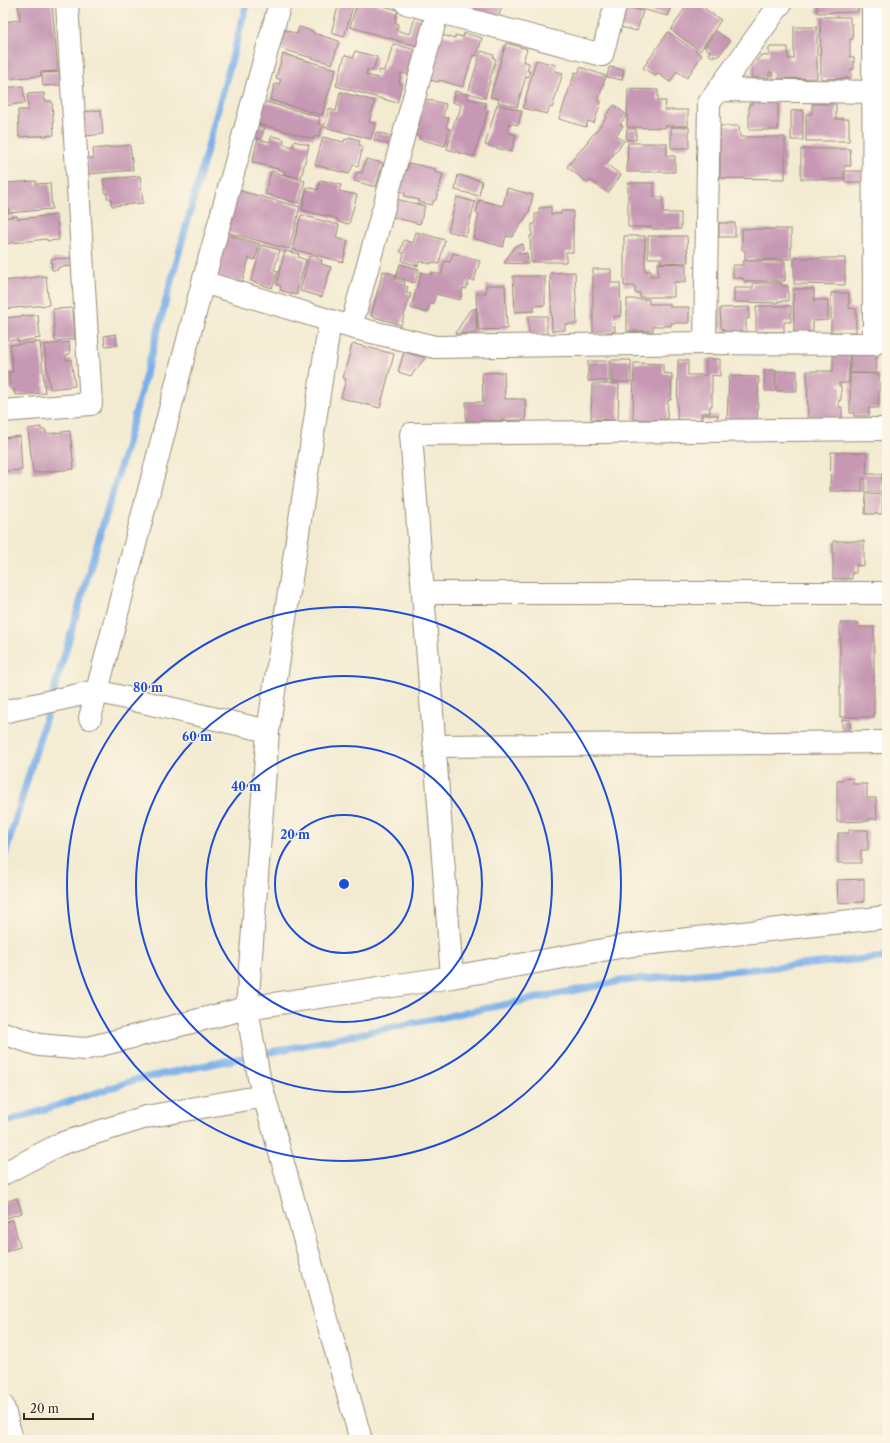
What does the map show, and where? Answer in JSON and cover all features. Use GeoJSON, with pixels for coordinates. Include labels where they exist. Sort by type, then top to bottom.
{"type":"FeatureCollection","features":[{"type":"Feature","properties":{"kind":"street"},"geometry":{"type":"LineString","coordinates":[[3,411],[91,404],[67,3]]}},
{"type":"Feature","properties":{"kind":"street"},"geometry":{"type":"LineString","coordinates":[[90,718],[91,692],[202,282],[280,3]]}},
{"type":"Feature","properties":{"kind":"street"},"geometry":{"type":"LineString","coordinates":[[406,3],[439,8],[602,55],[616,3]]}},
{"type":"Feature","properties":{"kind":"street"},"geometry":{"type":"LineString","coordinates":[[705,343],[709,103],[781,3]]}},
{"type":"Feature","properties":{"kind":"street"},"geometry":{"type":"LineString","coordinates":[[202,282],[351,327],[435,346],[705,343],[874,344],[880,92],[873,3]]}},
{"type":"Feature","properties":{"kind":"street"},"geometry":{"type":"LineString","coordinates":[[351,327],[439,8]]}},
{"type":"Feature","properties":{"kind":"street"},"geometry":{"type":"LineString","coordinates":[[718,90],[880,92]]}},
{"type":"Feature","properties":{"kind":"street"},"geometry":{"type":"LineString","coordinates":[[330,321],[268,730],[249,1014],[262,1087],[361,1440]]}},
{"type":"Feature","properties":{"kind":"street"},"geometry":{"type":"LineString","coordinates":[[452,977],[411,434],[887,429]]}},
{"type":"Feature","properties":{"kind":"street"},"geometry":{"type":"LineString","coordinates":[[423,593],[887,593]]}},
{"type":"Feature","properties":{"kind":"street"},"geometry":{"type":"LineString","coordinates":[[6,711],[91,692],[268,730]]}},
{"type":"Feature","properties":{"kind":"street"},"geometry":{"type":"LineString","coordinates":[[435,746],[887,742]]}},
{"type":"Feature","properties":{"kind":"street"},"geometry":{"type":"LineString","coordinates":[[3,1033],[39,1045],[84,1049],[249,1014],[625,946],[887,917]]}},
{"type":"Feature","properties":{"kind":"street"},"geometry":{"type":"LineString","coordinates":[[3,1174],[60,1144],[146,1117],[262,1087]]}},
{"type":"Feature","properties":{"kind":"street"},"geometry":{"type":"LineString","coordinates":[[3,1406],[12,1440]]}},
{"type":"Feature","properties":{"kind":"building"},"geometry":{"type":"Polygon","coordinates":[[[18,3],[52,3],[58,71],[40,72],[41,76],[3,79],[3,22],[20,20],[18,3]]]}},
{"type":"Feature","properties":{"kind":"building"},"geometry":{"type":"Polygon","coordinates":[[[339,3],[354,3],[344,37],[331,33],[339,3]]]}},
{"type":"Feature","properties":{"kind":"building"},"geometry":{"type":"Polygon","coordinates":[[[357,3],[373,3],[398,10],[395,22],[398,24],[396,30],[410,34],[415,17],[425,20],[417,46],[350,27],[357,3]]]}},
{"type":"Feature","properties":{"kind":"building"},"geometry":{"type":"Polygon","coordinates":[[[452,3],[503,3],[498,18],[452,3]]]}},
{"type":"Feature","properties":{"kind":"building"},"geometry":{"type":"Polygon","coordinates":[[[635,3],[678,3],[677,5],[671,4],[668,16],[634,7],[635,3]]]}},
{"type":"Feature","properties":{"kind":"building"},"geometry":{"type":"Polygon","coordinates":[[[693,3],[708,4],[705,9],[721,20],[700,51],[671,30],[686,6],[689,9],[693,3]]]}},
{"type":"Feature","properties":{"kind":"building"},"geometry":{"type":"Polygon","coordinates":[[[817,3],[858,3],[858,12],[817,13],[817,3]]]}},
{"type":"Feature","properties":{"kind":"building"},"geometry":{"type":"Polygon","coordinates":[[[625,7],[643,11],[637,31],[620,27],[625,7]]]}},
{"type":"Feature","properties":{"kind":"building"},"geometry":{"type":"Polygon","coordinates":[[[820,17],[850,17],[853,39],[850,39],[850,57],[854,57],[854,69],[851,69],[851,78],[821,79],[820,17]]]}},
{"type":"Feature","properties":{"kind":"building"},"geometry":{"type":"Polygon","coordinates":[[[299,27],[339,41],[332,64],[279,48],[285,30],[297,34],[299,27]]]}},
{"type":"Feature","properties":{"kind":"building"},"geometry":{"type":"Polygon","coordinates":[[[794,27],[817,27],[817,78],[772,79],[772,72],[769,72],[769,78],[752,78],[752,67],[761,55],[769,56],[769,47],[788,47],[788,59],[794,59],[794,27]]]}},
{"type":"Feature","properties":{"kind":"building"},"geometry":{"type":"Polygon","coordinates":[[[716,31],[730,41],[718,57],[714,55],[713,57],[708,54],[710,51],[704,47],[716,31]]]}},
{"type":"Feature","properties":{"kind":"building"},"geometry":{"type":"Polygon","coordinates":[[[668,32],[702,55],[687,78],[677,71],[670,82],[657,73],[655,76],[643,68],[668,32]]]}},
{"type":"Feature","properties":{"kind":"building"},"geometry":{"type":"Polygon","coordinates":[[[464,33],[482,38],[477,56],[473,55],[463,87],[439,80],[439,82],[429,80],[441,35],[455,38],[455,35],[463,37],[464,33]]]}},
{"type":"Feature","properties":{"kind":"building"},"geometry":{"type":"Polygon","coordinates":[[[506,43],[527,49],[523,61],[529,63],[527,71],[530,71],[528,77],[526,76],[517,107],[498,102],[499,99],[490,97],[506,43]]]}},
{"type":"Feature","properties":{"kind":"building"},"geometry":{"type":"Polygon","coordinates":[[[393,44],[416,50],[409,75],[401,73],[399,83],[402,84],[397,103],[336,86],[345,55],[354,57],[355,51],[377,57],[373,71],[367,70],[366,75],[378,78],[380,70],[384,71],[385,66],[387,66],[393,44]]]}},
{"type":"Feature","properties":{"kind":"building"},"geometry":{"type":"Polygon","coordinates":[[[481,51],[494,55],[493,58],[496,59],[485,98],[468,93],[481,51]]]}},
{"type":"Feature","properties":{"kind":"building"},"geometry":{"type":"Polygon","coordinates":[[[283,54],[336,69],[322,115],[270,100],[275,84],[279,84],[281,80],[276,78],[283,54]]]}},
{"type":"Feature","properties":{"kind":"building"},"geometry":{"type":"Polygon","coordinates":[[[536,60],[556,65],[555,71],[563,73],[552,108],[550,107],[547,114],[523,108],[536,60]]]}},
{"type":"Feature","properties":{"kind":"building"},"geometry":{"type":"Polygon","coordinates":[[[580,67],[606,76],[598,101],[601,102],[594,123],[588,121],[586,127],[559,119],[575,72],[579,73],[580,67]]]}},
{"type":"Feature","properties":{"kind":"building"},"geometry":{"type":"Polygon","coordinates":[[[609,67],[624,70],[622,80],[607,77],[609,67]]]}},
{"type":"Feature","properties":{"kind":"building"},"geometry":{"type":"Polygon","coordinates":[[[60,72],[62,85],[43,86],[42,73],[60,72]]]}},
{"type":"Feature","properties":{"kind":"building"},"geometry":{"type":"Polygon","coordinates":[[[23,86],[25,103],[3,106],[3,88],[23,86]]]}},
{"type":"Feature","properties":{"kind":"building"},"geometry":{"type":"Polygon","coordinates":[[[628,89],[658,90],[658,101],[666,101],[665,110],[688,110],[688,126],[665,126],[665,128],[627,127],[628,89]]]}},
{"type":"Feature","properties":{"kind":"building"},"geometry":{"type":"Polygon","coordinates":[[[455,91],[467,94],[466,98],[486,103],[485,109],[488,110],[474,157],[447,149],[456,116],[458,117],[461,105],[452,102],[455,91]]]}},
{"type":"Feature","properties":{"kind":"building"},"geometry":{"type":"Polygon","coordinates":[[[340,92],[375,101],[369,122],[376,123],[371,139],[324,127],[329,109],[336,111],[340,92]]]}},
{"type":"Feature","properties":{"kind":"building"},"geometry":{"type":"Polygon","coordinates":[[[44,93],[45,101],[52,101],[54,135],[19,137],[18,110],[28,110],[27,94],[44,93]]]}},
{"type":"Feature","properties":{"kind":"building"},"geometry":{"type":"Polygon","coordinates":[[[425,99],[446,104],[443,117],[449,118],[446,128],[450,129],[445,146],[419,139],[420,136],[414,135],[425,99]]]}},
{"type":"Feature","properties":{"kind":"building"},"geometry":{"type":"Polygon","coordinates":[[[258,100],[320,117],[318,124],[323,125],[319,137],[314,136],[314,139],[252,122],[258,100]]]}},
{"type":"Feature","properties":{"kind":"building"},"geometry":{"type":"Polygon","coordinates":[[[752,101],[778,102],[778,130],[749,130],[749,104],[752,104],[752,101]]]}},
{"type":"Feature","properties":{"kind":"building"},"geometry":{"type":"Polygon","coordinates":[[[497,104],[522,111],[518,125],[509,123],[507,132],[516,135],[511,152],[485,145],[497,104]]]}},
{"type":"Feature","properties":{"kind":"building"},"geometry":{"type":"Polygon","coordinates":[[[812,104],[836,104],[836,119],[849,119],[849,141],[806,141],[806,114],[812,114],[812,104]]]}},
{"type":"Feature","properties":{"kind":"building"},"geometry":{"type":"Polygon","coordinates":[[[614,105],[627,115],[620,124],[623,126],[616,136],[624,141],[606,164],[621,175],[608,193],[590,180],[588,183],[567,167],[607,117],[605,116],[614,105]]]}},
{"type":"Feature","properties":{"kind":"building"},"geometry":{"type":"Polygon","coordinates":[[[101,110],[103,134],[86,136],[83,112],[101,110]]]}},
{"type":"Feature","properties":{"kind":"building"},"geometry":{"type":"Polygon","coordinates":[[[803,110],[803,140],[791,140],[791,111],[803,110]]]}},
{"type":"Feature","properties":{"kind":"building"},"geometry":{"type":"Polygon","coordinates":[[[251,123],[265,127],[261,139],[248,136],[251,123]]]}},
{"type":"Feature","properties":{"kind":"building"},"geometry":{"type":"Polygon","coordinates":[[[720,126],[739,126],[740,137],[785,137],[785,179],[720,178],[720,126]]]}},
{"type":"Feature","properties":{"kind":"building"},"geometry":{"type":"Polygon","coordinates":[[[671,127],[689,127],[689,148],[671,148],[671,127]]]}},
{"type":"Feature","properties":{"kind":"building"},"geometry":{"type":"Polygon","coordinates":[[[627,129],[636,129],[636,140],[626,140],[627,129]]]}},
{"type":"Feature","properties":{"kind":"building"},"geometry":{"type":"Polygon","coordinates":[[[376,132],[392,136],[390,145],[374,140],[376,132]]]}},
{"type":"Feature","properties":{"kind":"building"},"geometry":{"type":"Polygon","coordinates":[[[272,136],[284,139],[283,144],[293,147],[294,141],[309,145],[301,178],[284,174],[285,171],[252,162],[258,139],[270,142],[272,136]]]}},
{"type":"Feature","properties":{"kind":"building"},"geometry":{"type":"Polygon","coordinates":[[[323,137],[344,142],[345,139],[348,140],[349,137],[360,140],[359,145],[363,146],[358,166],[353,165],[349,174],[315,165],[323,137]]]}},
{"type":"Feature","properties":{"kind":"building"},"geometry":{"type":"Polygon","coordinates":[[[628,143],[667,143],[667,156],[675,156],[675,172],[627,172],[628,143]]]}},
{"type":"Feature","properties":{"kind":"building"},"geometry":{"type":"Polygon","coordinates":[[[130,145],[133,170],[89,174],[87,158],[94,158],[93,149],[130,145]]]}},
{"type":"Feature","properties":{"kind":"building"},"geometry":{"type":"Polygon","coordinates":[[[801,149],[850,149],[851,166],[844,166],[844,179],[801,179],[801,149]]]}},
{"type":"Feature","properties":{"kind":"building"},"geometry":{"type":"Polygon","coordinates":[[[366,159],[383,163],[376,187],[354,181],[357,172],[362,173],[366,159]]]}},
{"type":"Feature","properties":{"kind":"building"},"geometry":{"type":"Polygon","coordinates":[[[409,163],[435,169],[434,172],[443,174],[436,200],[434,200],[432,205],[418,202],[419,200],[404,196],[405,193],[399,191],[404,172],[406,172],[409,163]]]}},
{"type":"Feature","properties":{"kind":"building"},"geometry":{"type":"Polygon","coordinates":[[[271,171],[305,181],[299,203],[265,194],[271,171]]]}},
{"type":"Feature","properties":{"kind":"building"},"geometry":{"type":"Polygon","coordinates":[[[845,171],[863,171],[862,182],[845,182],[845,171]]]}},
{"type":"Feature","properties":{"kind":"building"},"geometry":{"type":"Polygon","coordinates":[[[458,175],[482,181],[479,196],[455,190],[458,175]]]}},
{"type":"Feature","properties":{"kind":"building"},"geometry":{"type":"Polygon","coordinates":[[[140,176],[143,203],[112,206],[111,198],[107,198],[107,193],[105,193],[103,179],[140,176]]]}},
{"type":"Feature","properties":{"kind":"building"},"geometry":{"type":"Polygon","coordinates":[[[320,180],[341,185],[339,191],[357,195],[349,224],[338,222],[338,219],[302,210],[307,187],[318,190],[320,180]]]}},
{"type":"Feature","properties":{"kind":"building"},"geometry":{"type":"Polygon","coordinates":[[[36,181],[36,184],[50,183],[52,209],[9,213],[7,183],[36,181]]]}},
{"type":"Feature","properties":{"kind":"building"},"geometry":{"type":"Polygon","coordinates":[[[628,183],[654,183],[654,197],[663,197],[663,213],[681,213],[681,229],[628,227],[628,183]]]}},
{"type":"Feature","properties":{"kind":"building"},"geometry":{"type":"Polygon","coordinates":[[[507,188],[533,195],[529,212],[512,237],[506,236],[503,247],[473,238],[479,214],[476,213],[479,200],[503,206],[507,188]]]}},
{"type":"Feature","properties":{"kind":"building"},"geometry":{"type":"Polygon","coordinates":[[[233,189],[300,207],[289,249],[222,231],[233,189]]]}},
{"type":"Feature","properties":{"kind":"building"},"geometry":{"type":"Polygon","coordinates":[[[3,194],[7,194],[8,214],[3,214],[3,194]]]}},
{"type":"Feature","properties":{"kind":"building"},"geometry":{"type":"Polygon","coordinates":[[[457,197],[475,202],[466,236],[448,231],[457,197]]]}},
{"type":"Feature","properties":{"kind":"building"},"geometry":{"type":"Polygon","coordinates":[[[396,199],[425,206],[420,224],[392,217],[396,199]]]}},
{"type":"Feature","properties":{"kind":"building"},"geometry":{"type":"Polygon","coordinates":[[[551,207],[551,214],[561,214],[561,211],[573,211],[573,252],[566,252],[566,262],[531,262],[530,236],[532,236],[532,224],[535,224],[535,214],[539,214],[539,208],[551,207]]]}},
{"type":"Feature","properties":{"kind":"building"},"geometry":{"type":"Polygon","coordinates":[[[56,215],[59,240],[47,241],[47,239],[3,244],[3,218],[17,216],[18,219],[56,215]]]}},
{"type":"Feature","properties":{"kind":"building"},"geometry":{"type":"Polygon","coordinates":[[[301,215],[339,225],[336,238],[348,241],[343,262],[292,249],[301,215]]]}},
{"type":"Feature","properties":{"kind":"building"},"geometry":{"type":"Polygon","coordinates":[[[719,223],[735,223],[735,237],[719,237],[719,223]]]}},
{"type":"Feature","properties":{"kind":"building"},"geometry":{"type":"Polygon","coordinates":[[[742,229],[791,229],[791,259],[745,260],[745,250],[742,250],[742,229]]]}},
{"type":"Feature","properties":{"kind":"building"},"geometry":{"type":"Polygon","coordinates":[[[416,232],[445,240],[439,264],[419,261],[418,266],[402,261],[404,253],[400,252],[404,240],[413,243],[416,232]]]}},
{"type":"Feature","properties":{"kind":"building"},"geometry":{"type":"Polygon","coordinates":[[[222,233],[260,244],[255,260],[249,258],[242,283],[211,274],[222,233]]]}},
{"type":"Feature","properties":{"kind":"building"},"geometry":{"type":"Polygon","coordinates":[[[624,236],[645,236],[645,271],[651,271],[651,276],[658,276],[658,263],[686,264],[686,282],[674,282],[674,297],[640,297],[640,293],[635,293],[635,286],[624,286],[624,236]]]}},
{"type":"Feature","properties":{"kind":"building"},"geometry":{"type":"Polygon","coordinates":[[[648,236],[687,236],[688,262],[661,263],[661,258],[648,258],[648,236]]]}},
{"type":"Feature","properties":{"kind":"building"},"geometry":{"type":"Polygon","coordinates":[[[523,244],[523,250],[519,251],[519,254],[527,253],[528,264],[504,263],[515,246],[523,244]]]}},
{"type":"Feature","properties":{"kind":"building"},"geometry":{"type":"Polygon","coordinates":[[[262,245],[280,250],[274,270],[278,271],[272,288],[251,281],[262,245]]]}},
{"type":"Feature","properties":{"kind":"building"},"geometry":{"type":"Polygon","coordinates":[[[285,251],[299,254],[298,257],[306,260],[296,295],[280,290],[281,286],[276,284],[285,251]]]}},
{"type":"Feature","properties":{"kind":"building"},"geometry":{"type":"Polygon","coordinates":[[[453,253],[480,261],[474,281],[469,280],[466,289],[463,288],[460,300],[436,294],[433,304],[430,303],[427,313],[411,308],[421,272],[431,275],[432,272],[441,275],[445,261],[450,262],[453,253]]]}},
{"type":"Feature","properties":{"kind":"building"},"geometry":{"type":"Polygon","coordinates":[[[309,256],[322,260],[321,264],[331,267],[322,297],[300,291],[309,256]]]}},
{"type":"Feature","properties":{"kind":"building"},"geometry":{"type":"Polygon","coordinates":[[[72,258],[72,266],[58,267],[58,270],[52,270],[51,259],[72,258]]]}},
{"type":"Feature","properties":{"kind":"building"},"geometry":{"type":"Polygon","coordinates":[[[794,258],[845,258],[845,285],[794,284],[794,258]]]}},
{"type":"Feature","properties":{"kind":"building"},"geometry":{"type":"Polygon","coordinates":[[[743,261],[785,261],[785,281],[744,281],[743,278],[733,278],[733,265],[743,265],[743,261]]]}},
{"type":"Feature","properties":{"kind":"building"},"geometry":{"type":"Polygon","coordinates":[[[400,264],[419,269],[415,283],[396,277],[400,264]]]}},
{"type":"Feature","properties":{"kind":"building"},"geometry":{"type":"Polygon","coordinates":[[[593,269],[611,269],[611,283],[620,283],[621,316],[614,316],[615,332],[607,332],[607,334],[593,334],[593,269]]]}},
{"type":"Feature","properties":{"kind":"building"},"geometry":{"type":"Polygon","coordinates":[[[383,271],[396,275],[395,279],[405,282],[404,286],[408,287],[406,293],[411,294],[401,325],[371,316],[383,271]]]}},
{"type":"Feature","properties":{"kind":"building"},"geometry":{"type":"Polygon","coordinates":[[[575,272],[577,324],[565,324],[565,330],[552,331],[550,273],[575,272]]]}},
{"type":"Feature","properties":{"kind":"building"},"geometry":{"type":"Polygon","coordinates":[[[46,276],[49,305],[3,309],[3,281],[46,276]]]}},
{"type":"Feature","properties":{"kind":"building"},"geometry":{"type":"Polygon","coordinates":[[[513,276],[545,276],[545,305],[534,306],[534,311],[515,312],[513,276]]]}},
{"type":"Feature","properties":{"kind":"building"},"geometry":{"type":"Polygon","coordinates":[[[753,283],[782,283],[782,286],[788,286],[788,301],[778,301],[778,303],[734,302],[734,288],[753,288],[753,283]]]}},
{"type":"Feature","properties":{"kind":"building"},"geometry":{"type":"Polygon","coordinates":[[[486,285],[505,285],[507,329],[478,330],[476,294],[486,293],[486,285]]]}},
{"type":"Feature","properties":{"kind":"building"},"geometry":{"type":"Polygon","coordinates":[[[793,289],[814,289],[814,300],[828,300],[828,320],[813,321],[813,332],[794,332],[793,289]]]}},
{"type":"Feature","properties":{"kind":"building"},"geometry":{"type":"Polygon","coordinates":[[[831,293],[849,293],[849,308],[856,309],[856,332],[831,332],[831,293]]]}},
{"type":"Feature","properties":{"kind":"building"},"geometry":{"type":"Polygon","coordinates":[[[627,299],[649,299],[649,304],[670,304],[670,307],[689,307],[689,323],[671,323],[671,326],[653,326],[653,331],[627,331],[627,299]]]}},
{"type":"Feature","properties":{"kind":"building"},"geometry":{"type":"Polygon","coordinates":[[[756,306],[791,306],[791,322],[784,322],[784,332],[756,332],[756,306]]]}},
{"type":"Feature","properties":{"kind":"building"},"geometry":{"type":"Polygon","coordinates":[[[749,307],[749,319],[746,318],[746,333],[728,334],[721,327],[720,308],[749,307]]]}},
{"type":"Feature","properties":{"kind":"building"},"geometry":{"type":"Polygon","coordinates":[[[73,308],[75,339],[55,341],[53,309],[73,308]]]}},
{"type":"Feature","properties":{"kind":"building"},"geometry":{"type":"Polygon","coordinates":[[[476,308],[477,333],[455,334],[469,311],[476,308]]]}},
{"type":"Feature","properties":{"kind":"building"},"geometry":{"type":"Polygon","coordinates":[[[38,315],[40,338],[18,342],[18,340],[8,340],[7,334],[3,335],[3,318],[38,315]]]}},
{"type":"Feature","properties":{"kind":"building"},"geometry":{"type":"Polygon","coordinates":[[[528,316],[547,316],[547,334],[529,335],[528,316]]]}},
{"type":"Feature","properties":{"kind":"building"},"geometry":{"type":"Polygon","coordinates":[[[116,334],[117,345],[105,346],[104,336],[116,334]]]}},
{"type":"Feature","properties":{"kind":"building"},"geometry":{"type":"Polygon","coordinates":[[[40,342],[45,393],[15,395],[14,389],[10,389],[9,372],[13,372],[10,345],[40,342]]]}},
{"type":"Feature","properties":{"kind":"building"},"geometry":{"type":"Polygon","coordinates":[[[69,342],[70,354],[66,355],[66,360],[71,359],[75,386],[50,389],[44,345],[69,342]]]}},
{"type":"Feature","properties":{"kind":"building"},"geometry":{"type":"Polygon","coordinates":[[[354,344],[394,354],[380,408],[341,398],[346,379],[343,378],[352,345],[354,344]]]}},
{"type":"Feature","properties":{"kind":"building"},"geometry":{"type":"Polygon","coordinates":[[[404,352],[425,358],[411,376],[398,372],[404,352]]]}},
{"type":"Feature","properties":{"kind":"building"},"geometry":{"type":"Polygon","coordinates":[[[850,354],[876,354],[876,373],[850,373],[850,354]]]}},
{"type":"Feature","properties":{"kind":"building"},"geometry":{"type":"Polygon","coordinates":[[[833,355],[849,355],[849,383],[839,383],[839,386],[841,386],[841,400],[839,400],[839,407],[842,407],[842,421],[808,421],[807,371],[833,371],[833,355]]]}},
{"type":"Feature","properties":{"kind":"building"},"geometry":{"type":"Polygon","coordinates":[[[706,359],[720,359],[720,376],[712,375],[712,406],[710,406],[710,413],[701,413],[701,420],[677,420],[678,360],[688,360],[688,375],[706,375],[706,359]]]}},
{"type":"Feature","properties":{"kind":"building"},"geometry":{"type":"Polygon","coordinates":[[[611,360],[631,360],[631,382],[611,382],[611,360]]]}},
{"type":"Feature","properties":{"kind":"building"},"geometry":{"type":"Polygon","coordinates":[[[588,361],[609,361],[609,381],[588,381],[588,361]]]}},
{"type":"Feature","properties":{"kind":"building"},"geometry":{"type":"Polygon","coordinates":[[[634,363],[663,364],[663,373],[672,374],[671,400],[668,400],[667,420],[633,419],[634,363]]]}},
{"type":"Feature","properties":{"kind":"building"},"geometry":{"type":"Polygon","coordinates":[[[764,370],[775,370],[775,391],[765,391],[764,370]]]}},
{"type":"Feature","properties":{"kind":"building"},"geometry":{"type":"Polygon","coordinates":[[[776,371],[797,371],[797,391],[776,391],[776,371]]]}},
{"type":"Feature","properties":{"kind":"building"},"geometry":{"type":"Polygon","coordinates":[[[504,372],[505,399],[525,399],[526,420],[466,421],[466,402],[483,402],[482,373],[504,372]]]}},
{"type":"Feature","properties":{"kind":"building"},"geometry":{"type":"Polygon","coordinates":[[[850,374],[879,374],[879,408],[869,408],[869,416],[854,416],[854,413],[850,413],[850,374]]]}},
{"type":"Feature","properties":{"kind":"building"},"geometry":{"type":"Polygon","coordinates":[[[729,376],[759,377],[757,422],[727,421],[729,376]]]}},
{"type":"Feature","properties":{"kind":"building"},"geometry":{"type":"Polygon","coordinates":[[[592,384],[619,384],[618,420],[591,419],[592,384]]]}},
{"type":"Feature","properties":{"kind":"building"},"geometry":{"type":"Polygon","coordinates":[[[702,415],[718,415],[717,420],[702,420],[702,415]]]}},
{"type":"Feature","properties":{"kind":"building"},"geometry":{"type":"Polygon","coordinates":[[[41,427],[41,430],[46,430],[46,434],[70,431],[74,469],[33,473],[28,429],[41,427]]]}},
{"type":"Feature","properties":{"kind":"building"},"geometry":{"type":"Polygon","coordinates":[[[20,436],[22,470],[3,471],[3,438],[20,436]]]}},
{"type":"Feature","properties":{"kind":"building"},"geometry":{"type":"Polygon","coordinates":[[[831,452],[867,453],[866,474],[882,474],[882,492],[865,492],[865,478],[862,478],[862,492],[830,491],[831,452]]]}},
{"type":"Feature","properties":{"kind":"building"},"geometry":{"type":"Polygon","coordinates":[[[866,494],[883,495],[882,514],[865,514],[866,494]]]}},
{"type":"Feature","properties":{"kind":"building"},"geometry":{"type":"Polygon","coordinates":[[[833,541],[864,541],[864,566],[856,565],[856,573],[852,573],[852,579],[833,579],[833,541]]]}},
{"type":"Feature","properties":{"kind":"building"},"geometry":{"type":"Polygon","coordinates":[[[840,623],[859,623],[859,627],[874,627],[874,717],[840,717],[840,623]]]}},
{"type":"Feature","properties":{"kind":"building"},"geometry":{"type":"Polygon","coordinates":[[[842,719],[850,720],[850,731],[842,731],[842,719]]]}},
{"type":"Feature","properties":{"kind":"building"},"geometry":{"type":"Polygon","coordinates":[[[853,778],[853,784],[867,784],[867,798],[876,798],[877,819],[869,819],[869,821],[837,822],[837,781],[853,778]]]}},
{"type":"Feature","properties":{"kind":"building"},"geometry":{"type":"Polygon","coordinates":[[[849,830],[868,830],[868,850],[861,850],[861,863],[838,863],[838,833],[849,833],[849,830]]]}},
{"type":"Feature","properties":{"kind":"building"},"geometry":{"type":"Polygon","coordinates":[[[864,879],[864,902],[838,903],[837,880],[864,879]]]}},
{"type":"Feature","properties":{"kind":"building"},"geometry":{"type":"Polygon","coordinates":[[[17,1198],[22,1213],[3,1219],[3,1203],[17,1198]]]}},
{"type":"Feature","properties":{"kind":"building"},"geometry":{"type":"Polygon","coordinates":[[[13,1220],[20,1247],[3,1252],[3,1222],[13,1220]]]}},
{"type":"Feature","properties":{"kind":"waterway"},"geometry":{"type":"LineString","coordinates":[[3,862],[126,447],[247,3]]}},
{"type":"Feature","properties":{"kind":"waterway"},"geometry":{"type":"LineString","coordinates":[[3,1123],[138,1079],[621,981],[887,957]]}}]}
